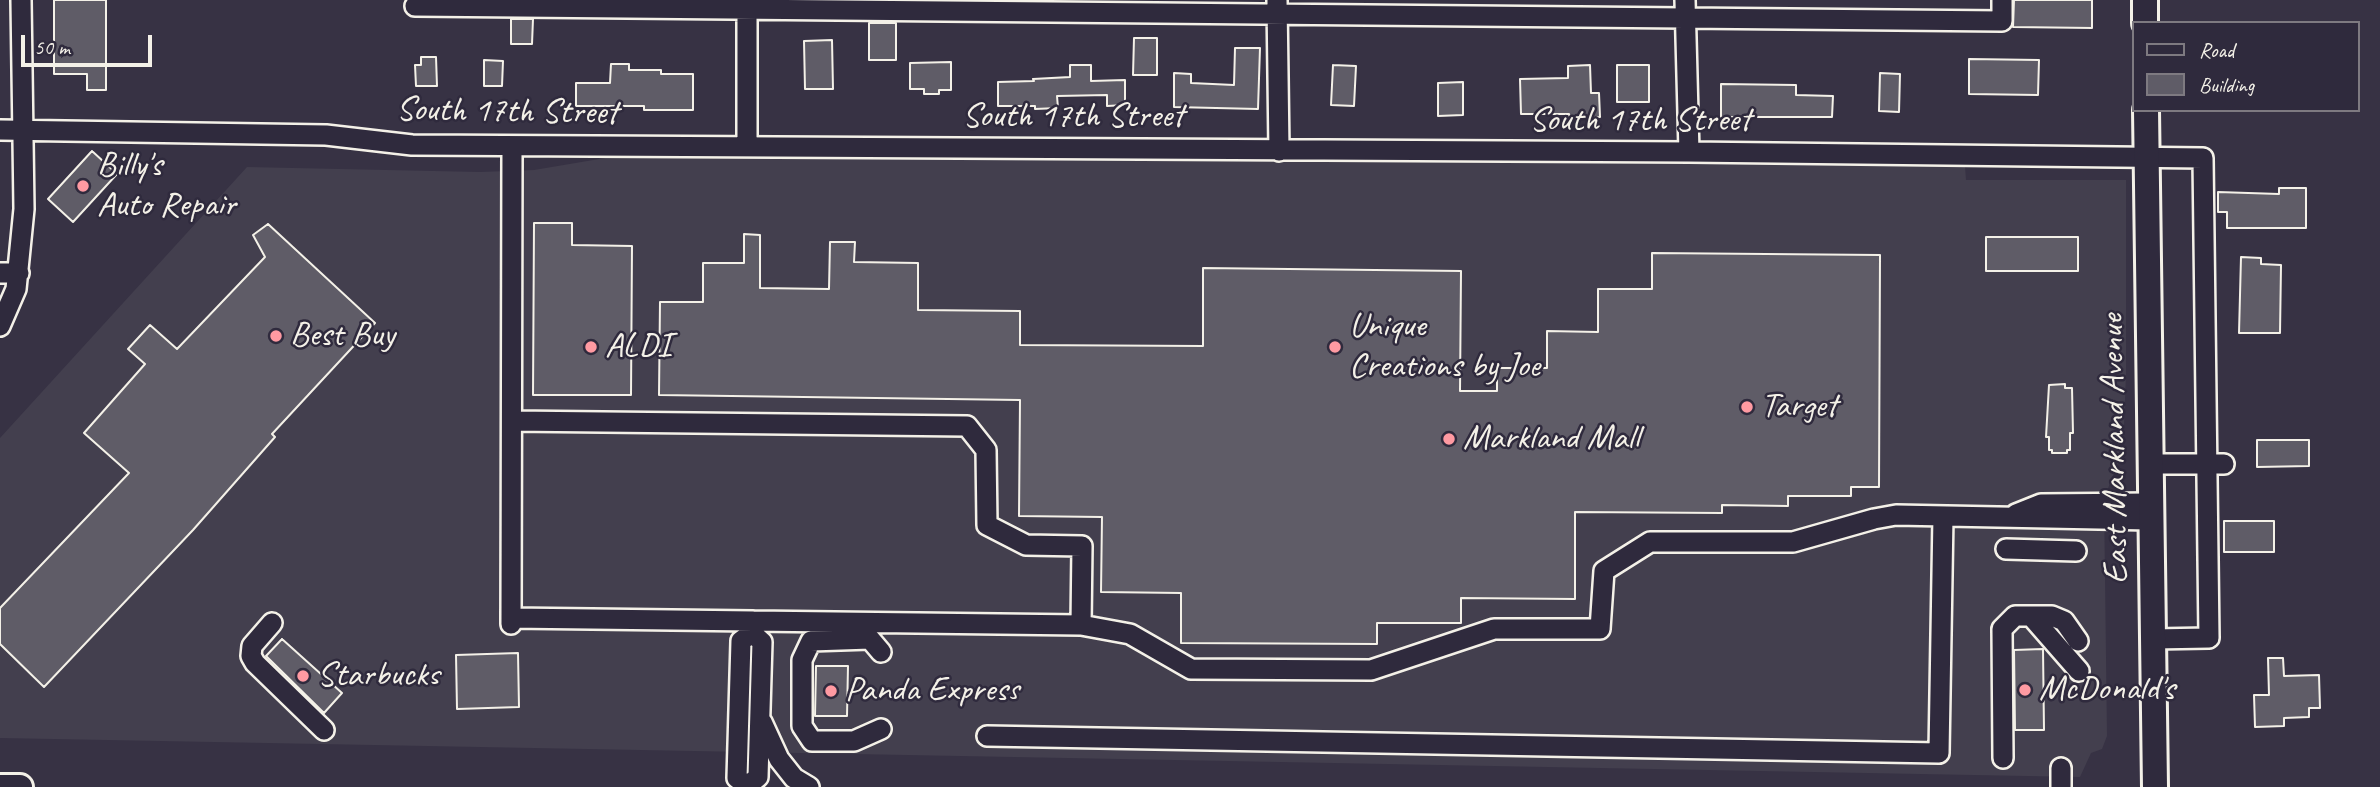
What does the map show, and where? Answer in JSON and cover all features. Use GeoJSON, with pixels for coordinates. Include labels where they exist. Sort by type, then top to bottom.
{"type":"FeatureCollection","features":[{"type":"Feature","properties":{"kind":"main road"},"geometry":{"type":"LineString","coordinates":[[2145,0],[2145,21]]}},
{"type":"Feature","properties":{"kind":"main road","name":"East Markland Avenue"},"geometry":{"type":"LineString","coordinates":[[2146,112],[2155,787]]}},
{"type":"Feature","properties":{"kind":"main road"},"geometry":{"type":"LineString","coordinates":[[0,787],[20,787]]}},
{"type":"Feature","properties":{"kind":"street"},"geometry":{"type":"LineString","coordinates":[[0,326],[16,289],[10,273],[24,209],[20,0]]}},
{"type":"Feature","properties":{"kind":"street"},"geometry":{"type":"LineString","coordinates":[[415,6],[1685,8],[2002,21],[2003,0]]}},
{"type":"Feature","properties":{"kind":"street"},"geometry":{"type":"LineString","coordinates":[[747,5],[747,146]]}},
{"type":"Feature","properties":{"kind":"street"},"geometry":{"type":"LineString","coordinates":[[1277,6],[1279,150]]}},
{"type":"Feature","properties":{"kind":"street"},"geometry":{"type":"LineString","coordinates":[[1685,8],[1689,152]]}},
{"type":"Feature","properties":{"kind":"street","name":"South 17th Street"},"geometry":{"type":"LineString","coordinates":[[0,130],[326,135],[412,145],[1689,152],[2203,158],[2216,464]]}},
{"type":"Feature","properties":{"kind":"street"},"geometry":{"type":"LineString","coordinates":[[512,146],[511,621],[752,627],[1081,625],[1130,634],[1191,669],[1371,670],[1494,629],[1600,629],[1604,571],[1650,542],[1793,542],[1885,517],[2009,517],[2041,504],[2150,512]]}},
{"type":"Feature","properties":{"kind":"street"},"geometry":{"type":"LineString","coordinates":[[512,421],[967,426],[986,450],[987,525],[1026,545],[1082,546],[1081,625]]}},
{"type":"Feature","properties":{"kind":"street"},"geometry":{"type":"LineString","coordinates":[[2150,464],[2216,464],[2209,638],[2153,639]]}},
{"type":"Feature","properties":{"kind":"street"},"geometry":{"type":"LineString","coordinates":[[987,736],[1939,753],[1943,516]]}},
{"type":"Feature","properties":{"kind":"street"},"geometry":{"type":"LineString","coordinates":[[2006,549],[2076,551]]}},
{"type":"Feature","properties":{"kind":"street"},"geometry":{"type":"LineString","coordinates":[[2003,758],[2002,629],[2015,616],[2052,616],[2064,621],[2078,641]]}},
{"type":"Feature","properties":{"kind":"street"},"geometry":{"type":"LineString","coordinates":[[2031,616],[2079,671]]}},
{"type":"Feature","properties":{"kind":"street"},"geometry":{"type":"LineString","coordinates":[[272,623],[252,646],[251,656],[324,730]]}},
{"type":"Feature","properties":{"kind":"street"},"geometry":{"type":"LineString","coordinates":[[752,627],[762,642],[758,777],[746,786],[737,778],[740,655],[741,641],[752,627]]}},
{"type":"Feature","properties":{"kind":"street"},"geometry":{"type":"LineString","coordinates":[[881,652],[870,639],[811,641],[802,660],[802,726],[812,741],[854,741],[881,729]]}},
{"type":"Feature","properties":{"kind":"street"},"geometry":{"type":"LineString","coordinates":[[760,716],[779,758],[794,778],[809,787]]}},
{"type":"Feature","properties":{"kind":"shaded area"},"geometry":{"type":"Polygon","coordinates":[[[623,155],[1965,166],[1966,180],[2126,180],[2126,374],[2123,452],[2104,498],[2107,736],[2102,749],[2091,753],[2080,777],[0,738],[0,438],[247,167],[480,172],[534,170],[623,155]]]}},
{"type":"Feature","properties":{"kind":"building"},"geometry":{"type":"Polygon","coordinates":[[[54,0],[106,0],[106,90],[87,90],[87,74],[54,74],[54,0]]]}},
{"type":"Feature","properties":{"kind":"building"},"geometry":{"type":"Polygon","coordinates":[[[2014,0],[2092,0],[2092,28],[2013,27],[2014,0]]]}},
{"type":"Feature","properties":{"kind":"building"},"geometry":{"type":"Polygon","coordinates":[[[511,19],[533,19],[532,44],[511,44],[511,19]]]}},
{"type":"Feature","properties":{"kind":"building"},"geometry":{"type":"Polygon","coordinates":[[[869,23],[896,23],[896,60],[869,60],[869,23]]]}},
{"type":"Feature","properties":{"kind":"building"},"geometry":{"type":"Polygon","coordinates":[[[1134,38],[1157,38],[1157,75],[1133,75],[1134,38]]]}},
{"type":"Feature","properties":{"kind":"building"},"geometry":{"type":"Polygon","coordinates":[[[832,40],[833,89],[805,89],[804,41],[832,40]]]}},
{"type":"Feature","properties":{"kind":"building"},"geometry":{"type":"Polygon","coordinates":[[[1235,48],[1260,48],[1258,109],[1174,107],[1174,73],[1191,74],[1191,83],[1234,85],[1235,48]]]}},
{"type":"Feature","properties":{"kind":"building"},"geometry":{"type":"Polygon","coordinates":[[[421,57],[436,57],[437,86],[416,86],[415,65],[421,65],[421,57]]]}},
{"type":"Feature","properties":{"kind":"building"},"geometry":{"type":"Polygon","coordinates":[[[1969,59],[2039,60],[2038,95],[1969,94],[1969,59]]]}},
{"type":"Feature","properties":{"kind":"building"},"geometry":{"type":"Polygon","coordinates":[[[484,60],[503,61],[502,86],[484,86],[484,60]]]}},
{"type":"Feature","properties":{"kind":"building"},"geometry":{"type":"Polygon","coordinates":[[[951,62],[951,90],[939,90],[939,94],[924,94],[924,89],[910,89],[910,63],[951,62]]]}},
{"type":"Feature","properties":{"kind":"building"},"geometry":{"type":"Polygon","coordinates":[[[611,64],[629,64],[629,70],[661,70],[661,74],[693,74],[693,110],[644,110],[644,106],[576,106],[576,83],[610,83],[611,64]]]}},
{"type":"Feature","properties":{"kind":"building"},"geometry":{"type":"Polygon","coordinates":[[[1070,65],[1091,65],[1091,81],[1125,80],[1125,105],[1107,106],[1107,95],[1057,96],[1058,108],[998,106],[998,82],[1070,77],[1070,65]]]}},
{"type":"Feature","properties":{"kind":"building"},"geometry":{"type":"Polygon","coordinates":[[[1333,65],[1356,66],[1354,106],[1331,105],[1333,65]]]}},
{"type":"Feature","properties":{"kind":"building"},"geometry":{"type":"Polygon","coordinates":[[[1590,65],[1591,93],[1599,93],[1600,117],[1570,118],[1569,114],[1521,114],[1520,79],[1568,78],[1568,66],[1590,65]]]}},
{"type":"Feature","properties":{"kind":"building"},"geometry":{"type":"Polygon","coordinates":[[[1617,65],[1649,65],[1649,102],[1617,102],[1617,65]]]}},
{"type":"Feature","properties":{"kind":"building"},"geometry":{"type":"Polygon","coordinates":[[[1880,73],[1900,74],[1899,112],[1879,111],[1880,73]]]}},
{"type":"Feature","properties":{"kind":"building"},"geometry":{"type":"Polygon","coordinates":[[[1463,82],[1463,115],[1438,116],[1438,83],[1463,82]]]}},
{"type":"Feature","properties":{"kind":"building"},"geometry":{"type":"Polygon","coordinates":[[[1721,84],[1796,85],[1796,95],[1833,96],[1832,117],[1721,117],[1721,84]]]}},
{"type":"Feature","properties":{"kind":"building","name":"Billy's Auto Repair"},"geometry":{"type":"Polygon","coordinates":[[[92,151],[117,174],[73,222],[48,199],[92,151]]]}},
{"type":"Feature","properties":{"kind":"building"},"geometry":{"type":"Polygon","coordinates":[[[2279,188],[2306,188],[2306,228],[2227,228],[2227,212],[2218,212],[2218,192],[2279,194],[2279,188]]]}},
{"type":"Feature","properties":{"kind":"building"},"geometry":{"type":"Polygon","coordinates":[[[534,223],[572,223],[572,245],[632,246],[631,395],[533,395],[534,223]]]}},
{"type":"Feature","properties":{"kind":"building"},"geometry":{"type":"Polygon","coordinates":[[[268,224],[375,323],[272,434],[275,437],[193,530],[44,687],[0,644],[0,608],[129,473],[84,433],[145,364],[128,349],[150,325],[177,349],[265,257],[253,235],[268,224]]]}},
{"type":"Feature","properties":{"kind":"building","name":"Markland Mall"},"geometry":{"type":"Polygon","coordinates":[[[744,234],[760,235],[760,288],[829,289],[830,242],[855,242],[854,262],[918,263],[918,310],[1020,311],[1020,345],[1203,346],[1203,268],[1461,271],[1460,391],[1497,391],[1497,368],[1547,368],[1547,331],[1598,332],[1598,289],[1652,289],[1652,253],[1880,255],[1879,487],[1851,487],[1851,496],[1788,496],[1788,506],[1722,505],[1722,513],[1575,512],[1575,599],[1461,598],[1461,623],[1377,623],[1377,644],[1181,643],[1181,593],[1101,592],[1102,517],[1019,516],[1020,400],[659,395],[660,302],[703,302],[703,263],[744,263],[744,234]]]}},
{"type":"Feature","properties":{"kind":"building"},"geometry":{"type":"Polygon","coordinates":[[[1986,237],[2078,237],[2078,271],[1986,271],[1986,237]]]}},
{"type":"Feature","properties":{"kind":"building"},"geometry":{"type":"Polygon","coordinates":[[[2241,257],[2261,258],[2261,264],[2281,265],[2280,333],[2239,333],[2241,257]]]}},
{"type":"Feature","properties":{"kind":"building"},"geometry":{"type":"Polygon","coordinates":[[[2065,384],[2065,388],[2072,388],[2073,433],[2070,433],[2070,450],[2067,450],[2067,453],[2052,453],[2052,450],[2049,450],[2049,437],[2046,437],[2049,385],[2065,384]]]}},
{"type":"Feature","properties":{"kind":"building"},"geometry":{"type":"Polygon","coordinates":[[[2257,440],[2309,440],[2309,466],[2257,467],[2257,440]]]}},
{"type":"Feature","properties":{"kind":"building"},"geometry":{"type":"Polygon","coordinates":[[[2224,521],[2274,521],[2274,552],[2224,552],[2224,521]]]}},
{"type":"Feature","properties":{"kind":"building","name":"Starbucks"},"geometry":{"type":"Polygon","coordinates":[[[282,639],[342,693],[324,713],[266,656],[282,639]]]}},
{"type":"Feature","properties":{"kind":"building","name":"McDonald's"},"geometry":{"type":"Polygon","coordinates":[[[2043,649],[2044,730],[2015,730],[2014,650],[2043,649]]]}},
{"type":"Feature","properties":{"kind":"building"},"geometry":{"type":"Polygon","coordinates":[[[518,653],[519,707],[457,709],[456,655],[518,653]]]}},
{"type":"Feature","properties":{"kind":"building"},"geometry":{"type":"Polygon","coordinates":[[[2268,658],[2283,658],[2284,676],[2319,675],[2320,708],[2309,708],[2309,717],[2284,718],[2284,726],[2255,727],[2254,695],[2269,695],[2268,658]]]}},
{"type":"Feature","properties":{"kind":"building","name":"Panda Express"},"geometry":{"type":"Polygon","coordinates":[[[816,666],[848,666],[847,716],[815,716],[816,666]]]}},
{"type":"Feature","properties":{"kind":"place","name":"Billy's Auto Repair"},"geometry":{"type":"Point","coordinates":[83,186]}},
{"type":"Feature","properties":{"kind":"place","name":"Best Buy"},"geometry":{"type":"Point","coordinates":[276,336]}},
{"type":"Feature","properties":{"kind":"place","name":"ALDI"},"geometry":{"type":"Point","coordinates":[591,347]}},
{"type":"Feature","properties":{"kind":"place","name":"Unique Creations by Joe"},"geometry":{"type":"Point","coordinates":[1335,347]}},
{"type":"Feature","properties":{"kind":"place","name":"Target"},"geometry":{"type":"Point","coordinates":[1747,407]}},
{"type":"Feature","properties":{"kind":"place","name":"Markland Mall"},"geometry":{"type":"Point","coordinates":[1449,439]}},
{"type":"Feature","properties":{"kind":"place","name":"Starbucks"},"geometry":{"type":"Point","coordinates":[303,676]}},
{"type":"Feature","properties":{"kind":"place","name":"McDonald's"},"geometry":{"type":"Point","coordinates":[2025,690]}},
{"type":"Feature","properties":{"kind":"place","name":"Panda Express"},"geometry":{"type":"Point","coordinates":[831,691]}}]}
